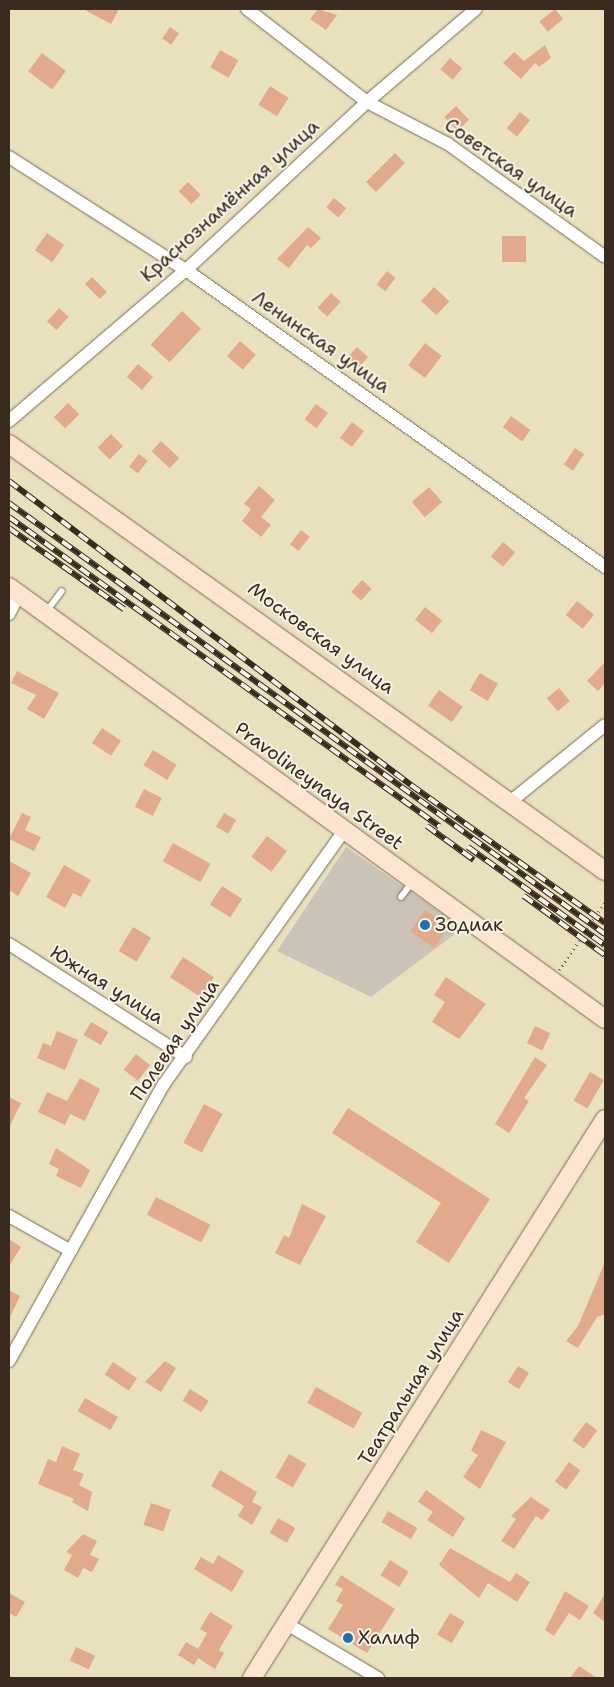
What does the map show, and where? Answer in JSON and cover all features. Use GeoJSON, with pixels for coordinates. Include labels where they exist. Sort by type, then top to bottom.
{"type":"FeatureCollection","features":[{"type":"Feature","properties":{"kind":"main road","name":"Московская улица"},"geometry":{"type":"LineString","coordinates":[[9,444],[605,871]]}},
{"type":"Feature","properties":{"kind":"main road","name":"Pravolineynaya Street"},"geometry":{"type":"LineString","coordinates":[[14,590],[345,829],[412,881],[552,979],[605,1019]]}},
{"type":"Feature","properties":{"kind":"main road","name":"Театральная улица"},"geometry":{"type":"LineString","coordinates":[[252,1678],[605,1119]]}},
{"type":"Feature","properties":{"kind":"street","name":"Советская улица"},"geometry":{"type":"LineString","coordinates":[[247,9],[367,102],[448,144],[605,257]]}},
{"type":"Feature","properties":{"kind":"street","name":"Краснознамённая улица"},"geometry":{"type":"LineString","coordinates":[[9,421],[186,270],[367,102],[476,9]]}},
{"type":"Feature","properties":{"kind":"street","name":"Ленинская улица"},"geometry":{"type":"LineString","coordinates":[[9,157],[186,270],[605,567]]}},
{"type":"Feature","properties":{"kind":"street"},"geometry":{"type":"LineString","coordinates":[[9,614],[14,590]]}},
{"type":"Feature","properties":{"kind":"street"},"geometry":{"type":"LineString","coordinates":[[510,802],[605,725]]}},
{"type":"Feature","properties":{"kind":"street","name":"Полевая улица"},"geometry":{"type":"LineString","coordinates":[[9,1361],[164,1084],[186,1057],[345,829]]}},
{"type":"Feature","properties":{"kind":"street","name":"Южная улица"},"geometry":{"type":"LineString","coordinates":[[9,944],[186,1057]]}},
{"type":"Feature","properties":{"kind":"street"},"geometry":{"type":"LineString","coordinates":[[9,1216],[71,1252]]}},
{"type":"Feature","properties":{"kind":"street"},"geometry":{"type":"LineString","coordinates":[[287,1624],[378,1678]]}},
{"type":"Feature","properties":{"kind":"lane"},"geometry":{"type":"LineString","coordinates":[[46,613],[62,591]]}},
{"type":"Feature","properties":{"kind":"lane"},"geometry":{"type":"LineString","coordinates":[[401,897],[412,881]]}},
{"type":"Feature","properties":{"kind":"path"},"geometry":{"type":"LineString","coordinates":[[552,979],[605,902]]}},
{"type":"Feature","properties":{"kind":"shaded area"},"geometry":{"type":"Polygon","coordinates":[[[346,847],[463,928],[371,997],[277,951],[346,847]]]}},
{"type":"Feature","properties":{"kind":"building"},"geometry":{"type":"Polygon","coordinates":[[[83,9],[119,9],[111,24],[83,9]]]}},
{"type":"Feature","properties":{"kind":"building"},"geometry":{"type":"Polygon","coordinates":[[[318,9],[337,15],[326,30],[310,19],[318,9]]]}},
{"type":"Feature","properties":{"kind":"building"},"geometry":{"type":"Polygon","coordinates":[[[555,9],[563,19],[548,32],[539,22],[555,9]]]}},
{"type":"Feature","properties":{"kind":"building"},"geometry":{"type":"Polygon","coordinates":[[[170,27],[179,33],[171,45],[162,39],[170,27]]]}},
{"type":"Feature","properties":{"kind":"building"},"geometry":{"type":"Polygon","coordinates":[[[545,45],[551,58],[539,67],[535,63],[521,79],[503,63],[514,52],[524,61],[545,45]]]}},
{"type":"Feature","properties":{"kind":"building"},"geometry":{"type":"Polygon","coordinates":[[[220,50],[238,60],[229,78],[210,67],[220,50]]]}},
{"type":"Feature","properties":{"kind":"building"},"geometry":{"type":"Polygon","coordinates":[[[42,53],[66,71],[52,89],[28,71],[42,53]]]}},
{"type":"Feature","properties":{"kind":"building"},"geometry":{"type":"Polygon","coordinates":[[[450,58],[462,68],[453,80],[440,69],[450,58]]]}},
{"type":"Feature","properties":{"kind":"building"},"geometry":{"type":"Polygon","coordinates":[[[270,86],[289,98],[277,116],[258,105],[270,86]]]}},
{"type":"Feature","properties":{"kind":"building"},"geometry":{"type":"Polygon","coordinates":[[[456,106],[469,120],[457,131],[444,117],[456,106]]]}},
{"type":"Feature","properties":{"kind":"building"},"geometry":{"type":"Polygon","coordinates":[[[520,112],[530,120],[517,137],[507,128],[520,112]]]}},
{"type":"Feature","properties":{"kind":"building"},"geometry":{"type":"Polygon","coordinates":[[[395,153],[405,163],[376,192],[366,182],[395,153]]]}},
{"type":"Feature","properties":{"kind":"building"},"geometry":{"type":"Polygon","coordinates":[[[188,182],[201,195],[192,204],[179,191],[188,182]]]}},
{"type":"Feature","properties":{"kind":"building"},"geometry":{"type":"Polygon","coordinates":[[[334,198],[346,208],[339,217],[326,207],[334,198]]]}},
{"type":"Feature","properties":{"kind":"building"},"geometry":{"type":"Polygon","coordinates":[[[308,227],[321,238],[311,248],[307,245],[289,268],[277,259],[308,227]]]}},
{"type":"Feature","properties":{"kind":"building"},"geometry":{"type":"Polygon","coordinates":[[[47,233],[64,245],[52,262],[35,250],[47,233]]]}},
{"type":"Feature","properties":{"kind":"building"},"geometry":{"type":"Polygon","coordinates":[[[502,236],[526,236],[526,262],[502,262],[502,236]]]}},
{"type":"Feature","properties":{"kind":"building"},"geometry":{"type":"Polygon","coordinates":[[[387,271],[396,278],[385,291],[377,284],[387,271]]]}},
{"type":"Feature","properties":{"kind":"building"},"geometry":{"type":"Polygon","coordinates":[[[92,277],[107,292],[100,299],[85,284],[92,277]]]}},
{"type":"Feature","properties":{"kind":"building"},"geometry":{"type":"Polygon","coordinates":[[[434,287],[449,301],[436,315],[421,301],[434,287]]]}},
{"type":"Feature","properties":{"kind":"building"},"geometry":{"type":"Polygon","coordinates":[[[331,293],[341,302],[327,317],[318,308],[331,293]]]}},
{"type":"Feature","properties":{"kind":"building"},"geometry":{"type":"Polygon","coordinates":[[[59,308],[69,317],[57,330],[47,321],[59,308]]]}},
{"type":"Feature","properties":{"kind":"building"},"geometry":{"type":"Polygon","coordinates":[[[182,311],[201,329],[170,362],[151,345],[182,311]]]}},
{"type":"Feature","properties":{"kind":"building"},"geometry":{"type":"Polygon","coordinates":[[[240,341],[256,355],[243,370],[227,356],[240,341]]]}},
{"type":"Feature","properties":{"kind":"building"},"geometry":{"type":"Polygon","coordinates":[[[425,343],[442,356],[425,378],[408,365],[425,343]]]}},
{"type":"Feature","properties":{"kind":"building"},"geometry":{"type":"Polygon","coordinates":[[[357,347],[368,357],[357,370],[346,360],[357,347]]]}},
{"type":"Feature","properties":{"kind":"building"},"geometry":{"type":"Polygon","coordinates":[[[138,364],[153,377],[142,390],[127,377],[138,364]]]}},
{"type":"Feature","properties":{"kind":"building"},"geometry":{"type":"Polygon","coordinates":[[[68,403],[79,414],[65,428],[54,417],[68,403]]]}},
{"type":"Feature","properties":{"kind":"building"},"geometry":{"type":"Polygon","coordinates":[[[316,404],[328,413],[317,428],[305,419],[316,404]]]}},
{"type":"Feature","properties":{"kind":"building"},"geometry":{"type":"Polygon","coordinates":[[[511,416],[530,430],[522,441],[503,427],[511,416]]]}},
{"type":"Feature","properties":{"kind":"building"},"geometry":{"type":"Polygon","coordinates":[[[352,422],[364,431],[352,447],[340,438],[352,422]]]}},
{"type":"Feature","properties":{"kind":"building"},"geometry":{"type":"Polygon","coordinates":[[[111,434],[123,446],[110,459],[98,447],[111,434]]]}},
{"type":"Feature","properties":{"kind":"building"},"geometry":{"type":"Polygon","coordinates":[[[161,441],[179,458],[170,468],[151,451],[161,441]]]}},
{"type":"Feature","properties":{"kind":"building"},"geometry":{"type":"Polygon","coordinates":[[[575,448],[584,454],[573,471],[564,465],[575,448]]]}},
{"type":"Feature","properties":{"kind":"building"},"geometry":{"type":"Polygon","coordinates":[[[139,454],[148,461],[138,473],[129,467],[139,454]]]}},
{"type":"Feature","properties":{"kind":"building"},"geometry":{"type":"Polygon","coordinates":[[[259,486],[275,500],[261,517],[271,525],[261,537],[242,521],[251,509],[244,504],[259,486]]]}},
{"type":"Feature","properties":{"kind":"building"},"geometry":{"type":"Polygon","coordinates":[[[429,487],[442,502],[425,517],[412,502],[429,487]]]}},
{"type":"Feature","properties":{"kind":"building"},"geometry":{"type":"Polygon","coordinates":[[[301,530],[310,537],[299,551],[290,544],[301,530]]]}},
{"type":"Feature","properties":{"kind":"building"},"geometry":{"type":"Polygon","coordinates":[[[503,542],[515,552],[503,567],[491,557],[503,542]]]}},
{"type":"Feature","properties":{"kind":"building"},"geometry":{"type":"Polygon","coordinates":[[[362,580],[372,589],[361,601],[351,592],[362,580]]]}},
{"type":"Feature","properties":{"kind":"building"},"geometry":{"type":"Polygon","coordinates":[[[577,601],[594,615],[583,629],[566,615],[577,601]]]}},
{"type":"Feature","properties":{"kind":"building"},"geometry":{"type":"Polygon","coordinates":[[[425,607],[442,621],[432,633],[415,619],[425,607]]]}},
{"type":"Feature","properties":{"kind":"building"},"geometry":{"type":"Polygon","coordinates":[[[605,662],[605,683],[598,691],[587,681],[605,662]]]}},
{"type":"Feature","properties":{"kind":"building"},"geometry":{"type":"Polygon","coordinates":[[[17,671],[59,693],[44,719],[27,709],[36,695],[11,683],[17,671]]]}},
{"type":"Feature","properties":{"kind":"building"},"geometry":{"type":"Polygon","coordinates":[[[480,673],[498,684],[488,701],[470,690],[480,673]]]}},
{"type":"Feature","properties":{"kind":"building"},"geometry":{"type":"Polygon","coordinates":[[[559,688],[570,701],[558,711],[547,698],[559,688]]]}},
{"type":"Feature","properties":{"kind":"building"},"geometry":{"type":"Polygon","coordinates":[[[439,690],[463,707],[452,722],[428,706],[439,690]]]}},
{"type":"Feature","properties":{"kind":"building"},"geometry":{"type":"Polygon","coordinates":[[[102,728],[121,741],[111,756],[92,743],[102,728]]]}},
{"type":"Feature","properties":{"kind":"building"},"geometry":{"type":"Polygon","coordinates":[[[153,750],[177,765],[167,780],[143,765],[153,750]]]}},
{"type":"Feature","properties":{"kind":"building"},"geometry":{"type":"Polygon","coordinates":[[[144,789],[162,798],[153,816],[135,807],[144,789]]]}},
{"type":"Feature","properties":{"kind":"building"},"geometry":{"type":"Polygon","coordinates":[[[22,813],[31,817],[25,830],[41,837],[34,851],[9,839],[22,813]]]}},
{"type":"Feature","properties":{"kind":"building"},"geometry":{"type":"Polygon","coordinates":[[[224,813],[236,820],[228,834],[216,827],[224,813]]]}},
{"type":"Feature","properties":{"kind":"building"},"geometry":{"type":"Polygon","coordinates":[[[267,836],[287,851],[271,872],[251,857],[267,836]]]}},
{"type":"Feature","properties":{"kind":"building"},"geometry":{"type":"Polygon","coordinates":[[[173,843],[211,864],[200,882],[163,861],[173,843]]]}},
{"type":"Feature","properties":{"kind":"building"},"geometry":{"type":"Polygon","coordinates":[[[9,861],[31,873],[18,896],[9,890],[9,861]]]}},
{"type":"Feature","properties":{"kind":"building"},"geometry":{"type":"Polygon","coordinates":[[[64,865],[91,880],[81,897],[73,893],[65,908],[46,897],[64,865]]]}},
{"type":"Feature","properties":{"kind":"building"},"geometry":{"type":"Polygon","coordinates":[[[222,886],[242,899],[230,918],[210,904],[222,886]]]}},
{"type":"Feature","properties":{"kind":"building"},"geometry":{"type":"Polygon","coordinates":[[[425,910],[449,927],[434,948],[410,931],[425,910]]]}},
{"type":"Feature","properties":{"kind":"building"},"geometry":{"type":"Polygon","coordinates":[[[133,927],[151,938],[137,962],[119,951],[133,927]]]}},
{"type":"Feature","properties":{"kind":"building"},"geometry":{"type":"Polygon","coordinates":[[[183,957],[214,977],[201,997],[170,977],[183,957]]]}},
{"type":"Feature","properties":{"kind":"building"},"geometry":{"type":"Polygon","coordinates":[[[446,977],[486,1004],[459,1039],[432,1022],[445,1002],[434,995],[446,977]]]}},
{"type":"Feature","properties":{"kind":"building"},"geometry":{"type":"Polygon","coordinates":[[[91,1022],[108,1032],[101,1045],[84,1035],[91,1022]]]}},
{"type":"Feature","properties":{"kind":"building"},"geometry":{"type":"Polygon","coordinates":[[[535,1026],[550,1033],[542,1050],[527,1043],[535,1026]]]}},
{"type":"Feature","properties":{"kind":"building"},"geometry":{"type":"Polygon","coordinates":[[[57,1031],[78,1040],[65,1070],[37,1058],[43,1043],[51,1046],[57,1031]]]}},
{"type":"Feature","properties":{"kind":"building"},"geometry":{"type":"Polygon","coordinates":[[[136,1054],[150,1065],[138,1081],[124,1070],[136,1054]]]}},
{"type":"Feature","properties":{"kind":"building"},"geometry":{"type":"Polygon","coordinates":[[[535,1057],[547,1065],[524,1098],[529,1101],[509,1133],[495,1124],[535,1057]]]}},
{"type":"Feature","properties":{"kind":"building"},"geometry":{"type":"Polygon","coordinates":[[[590,1072],[604,1080],[587,1109],[574,1101],[590,1072]]]}},
{"type":"Feature","properties":{"kind":"building"},"geometry":{"type":"Polygon","coordinates":[[[80,1078],[100,1089],[85,1121],[70,1114],[65,1125],[38,1112],[47,1092],[67,1101],[80,1078]]]}},
{"type":"Feature","properties":{"kind":"building"},"geometry":{"type":"Polygon","coordinates":[[[9,1097],[21,1103],[9,1128],[9,1097]]]}},
{"type":"Feature","properties":{"kind":"building"},"geometry":{"type":"Polygon","coordinates":[[[204,1104],[223,1114],[202,1153],[183,1143],[204,1104]]]}},
{"type":"Feature","properties":{"kind":"building"},"geometry":{"type":"Polygon","coordinates":[[[348,1108],[490,1199],[449,1263],[416,1242],[441,1203],[332,1133],[348,1108]]]}},
{"type":"Feature","properties":{"kind":"building"},"geometry":{"type":"Polygon","coordinates":[[[56,1148],[90,1170],[81,1188],[56,1176],[59,1169],[49,1164],[56,1148]]]}},
{"type":"Feature","properties":{"kind":"building"},"geometry":{"type":"Polygon","coordinates":[[[156,1197],[210,1225],[201,1243],[147,1215],[156,1197]]]}},
{"type":"Feature","properties":{"kind":"building"},"geometry":{"type":"Polygon","coordinates":[[[302,1204],[326,1216],[300,1265],[275,1253],[284,1235],[289,1238],[302,1204]]]}},
{"type":"Feature","properties":{"kind":"building"},"geometry":{"type":"Polygon","coordinates":[[[9,1239],[21,1247],[9,1266],[9,1239]]]}},
{"type":"Feature","properties":{"kind":"building"},"geometry":{"type":"Polygon","coordinates":[[[605,1262],[605,1314],[597,1317],[578,1348],[566,1341],[578,1326],[605,1262]]]}},
{"type":"Feature","properties":{"kind":"building"},"geometry":{"type":"Polygon","coordinates":[[[9,1290],[20,1296],[9,1319],[9,1290]]]}},
{"type":"Feature","properties":{"kind":"building"},"geometry":{"type":"Polygon","coordinates":[[[165,1361],[176,1368],[161,1392],[145,1382],[165,1361]]]}},
{"type":"Feature","properties":{"kind":"building"},"geometry":{"type":"Polygon","coordinates":[[[113,1362],[137,1378],[129,1391],[105,1374],[113,1362]]]}},
{"type":"Feature","properties":{"kind":"building"},"geometry":{"type":"Polygon","coordinates":[[[518,1366],[529,1373],[519,1389],[508,1382],[518,1366]]]}},
{"type":"Feature","properties":{"kind":"building"},"geometry":{"type":"Polygon","coordinates":[[[316,1387],[362,1413],[354,1428],[307,1403],[316,1387]]]}},
{"type":"Feature","properties":{"kind":"building"},"geometry":{"type":"Polygon","coordinates":[[[190,1389],[209,1401],[201,1413],[183,1401],[190,1389]]]}},
{"type":"Feature","properties":{"kind":"building"},"geometry":{"type":"Polygon","coordinates":[[[85,1398],[118,1417],[110,1430],[78,1411],[85,1398]]]}},
{"type":"Feature","properties":{"kind":"building"},"geometry":{"type":"Polygon","coordinates":[[[586,1422],[597,1430],[584,1449],[572,1441],[586,1422]]]}},
{"type":"Feature","properties":{"kind":"building"},"geometry":{"type":"Polygon","coordinates":[[[481,1430],[506,1442],[480,1489],[463,1477],[478,1455],[471,1451],[481,1430]]]}},
{"type":"Feature","properties":{"kind":"building"},"geometry":{"type":"Polygon","coordinates":[[[62,1446],[80,1454],[73,1470],[84,1474],[79,1485],[92,1492],[88,1511],[72,1502],[74,1499],[38,1484],[48,1459],[56,1462],[62,1446]]]}},
{"type":"Feature","properties":{"kind":"building"},"geometry":{"type":"Polygon","coordinates":[[[289,1454],[306,1464],[293,1487],[276,1477],[289,1454]]]}},
{"type":"Feature","properties":{"kind":"building"},"geometry":{"type":"Polygon","coordinates":[[[569,1462],[580,1470],[566,1490],[555,1481],[569,1462]]]}},
{"type":"Feature","properties":{"kind":"building"},"geometry":{"type":"Polygon","coordinates":[[[220,1470],[257,1492],[252,1502],[262,1507],[252,1525],[238,1516],[244,1506],[211,1486],[220,1470]]]}},
{"type":"Feature","properties":{"kind":"building"},"geometry":{"type":"Polygon","coordinates":[[[426,1490],[465,1518],[453,1537],[427,1520],[433,1512],[418,1502],[426,1490]]]}},
{"type":"Feature","properties":{"kind":"building"},"geometry":{"type":"Polygon","coordinates":[[[531,1497],[550,1510],[542,1520],[536,1516],[514,1549],[501,1541],[516,1519],[511,1516],[531,1497]]]}},
{"type":"Feature","properties":{"kind":"building"},"geometry":{"type":"Polygon","coordinates":[[[151,1503],[171,1510],[163,1532],[144,1525],[151,1503]]]}},
{"type":"Feature","properties":{"kind":"building"},"geometry":{"type":"Polygon","coordinates":[[[388,1511],[417,1528],[411,1539],[382,1522],[388,1511]]]}},
{"type":"Feature","properties":{"kind":"building"},"geometry":{"type":"Polygon","coordinates":[[[278,1518],[295,1528],[287,1543],[270,1533],[278,1518]]]}},
{"type":"Feature","properties":{"kind":"building"},"geometry":{"type":"Polygon","coordinates":[[[83,1534],[97,1541],[90,1555],[99,1559],[92,1572],[83,1568],[78,1578],[64,1570],[72,1555],[66,1552],[83,1534]]]}},
{"type":"Feature","properties":{"kind":"building"},"geometry":{"type":"Polygon","coordinates":[[[450,1548],[510,1582],[516,1573],[530,1582],[517,1602],[488,1583],[479,1598],[439,1565],[450,1548]]]}},
{"type":"Feature","properties":{"kind":"building"},"geometry":{"type":"Polygon","coordinates":[[[218,1555],[244,1571],[232,1592],[194,1569],[201,1557],[213,1564],[218,1555]]]}},
{"type":"Feature","properties":{"kind":"building"},"geometry":{"type":"Polygon","coordinates":[[[390,1560],[409,1572],[399,1587],[380,1575],[390,1560]]]}},
{"type":"Feature","properties":{"kind":"building"},"geometry":{"type":"Polygon","coordinates":[[[341,1575],[395,1609],[367,1653],[328,1629],[343,1605],[336,1601],[343,1589],[335,1585],[341,1575]]]}},
{"type":"Feature","properties":{"kind":"building"},"geometry":{"type":"Polygon","coordinates":[[[565,1591],[589,1606],[580,1620],[569,1613],[554,1636],[545,1630],[565,1591]]]}},
{"type":"Feature","properties":{"kind":"building"},"geometry":{"type":"Polygon","coordinates":[[[9,1593],[25,1602],[16,1617],[9,1613],[9,1593]]]}},
{"type":"Feature","properties":{"kind":"building"},"geometry":{"type":"Polygon","coordinates":[[[605,1594],[605,1622],[593,1613],[605,1594]]]}},
{"type":"Feature","properties":{"kind":"building"},"geometry":{"type":"Polygon","coordinates":[[[210,1612],[233,1626],[219,1650],[224,1653],[215,1669],[198,1658],[194,1665],[178,1655],[186,1642],[198,1649],[207,1633],[200,1629],[210,1612]]]}},
{"type":"Feature","properties":{"kind":"building"},"geometry":{"type":"Polygon","coordinates":[[[450,1613],[465,1622],[452,1643],[437,1634],[450,1613]]]}},
{"type":"Feature","properties":{"kind":"building"},"geometry":{"type":"Polygon","coordinates":[[[76,1647],[95,1656],[89,1669],[70,1661],[76,1647]]]}},
{"type":"Feature","properties":{"kind":"building"},"geometry":{"type":"Polygon","coordinates":[[[579,1666],[597,1678],[570,1678],[579,1666]]]}},
{"type":"Feature","properties":{"kind":"railway"},"geometry":{"type":"LineString","coordinates":[[9,481],[411,785],[605,923]]}},
{"type":"Feature","properties":{"kind":"railway"},"geometry":{"type":"LineString","coordinates":[[9,503],[605,934]]}},
{"type":"Feature","properties":{"kind":"railway"},"geometry":{"type":"LineString","coordinates":[[9,517],[439,826]]}},
{"type":"Feature","properties":{"kind":"railway"},"geometry":{"type":"LineString","coordinates":[[9,528],[124,609]]}},
{"type":"Feature","properties":{"kind":"railway"},"geometry":{"type":"LineString","coordinates":[[427,826],[474,860]]}},
{"type":"Feature","properties":{"kind":"railway"},"geometry":{"type":"LineString","coordinates":[[468,847],[605,945]]}},
{"type":"Feature","properties":{"kind":"railway"},"geometry":{"type":"LineString","coordinates":[[524,896],[605,955]]}},
{"type":"Feature","properties":{"kind":"place","name":"Зодиак"},"geometry":{"type":"Point","coordinates":[425,925]}},
{"type":"Feature","properties":{"kind":"place","name":"Халиф"},"geometry":{"type":"Point","coordinates":[348,1638]}}]}
